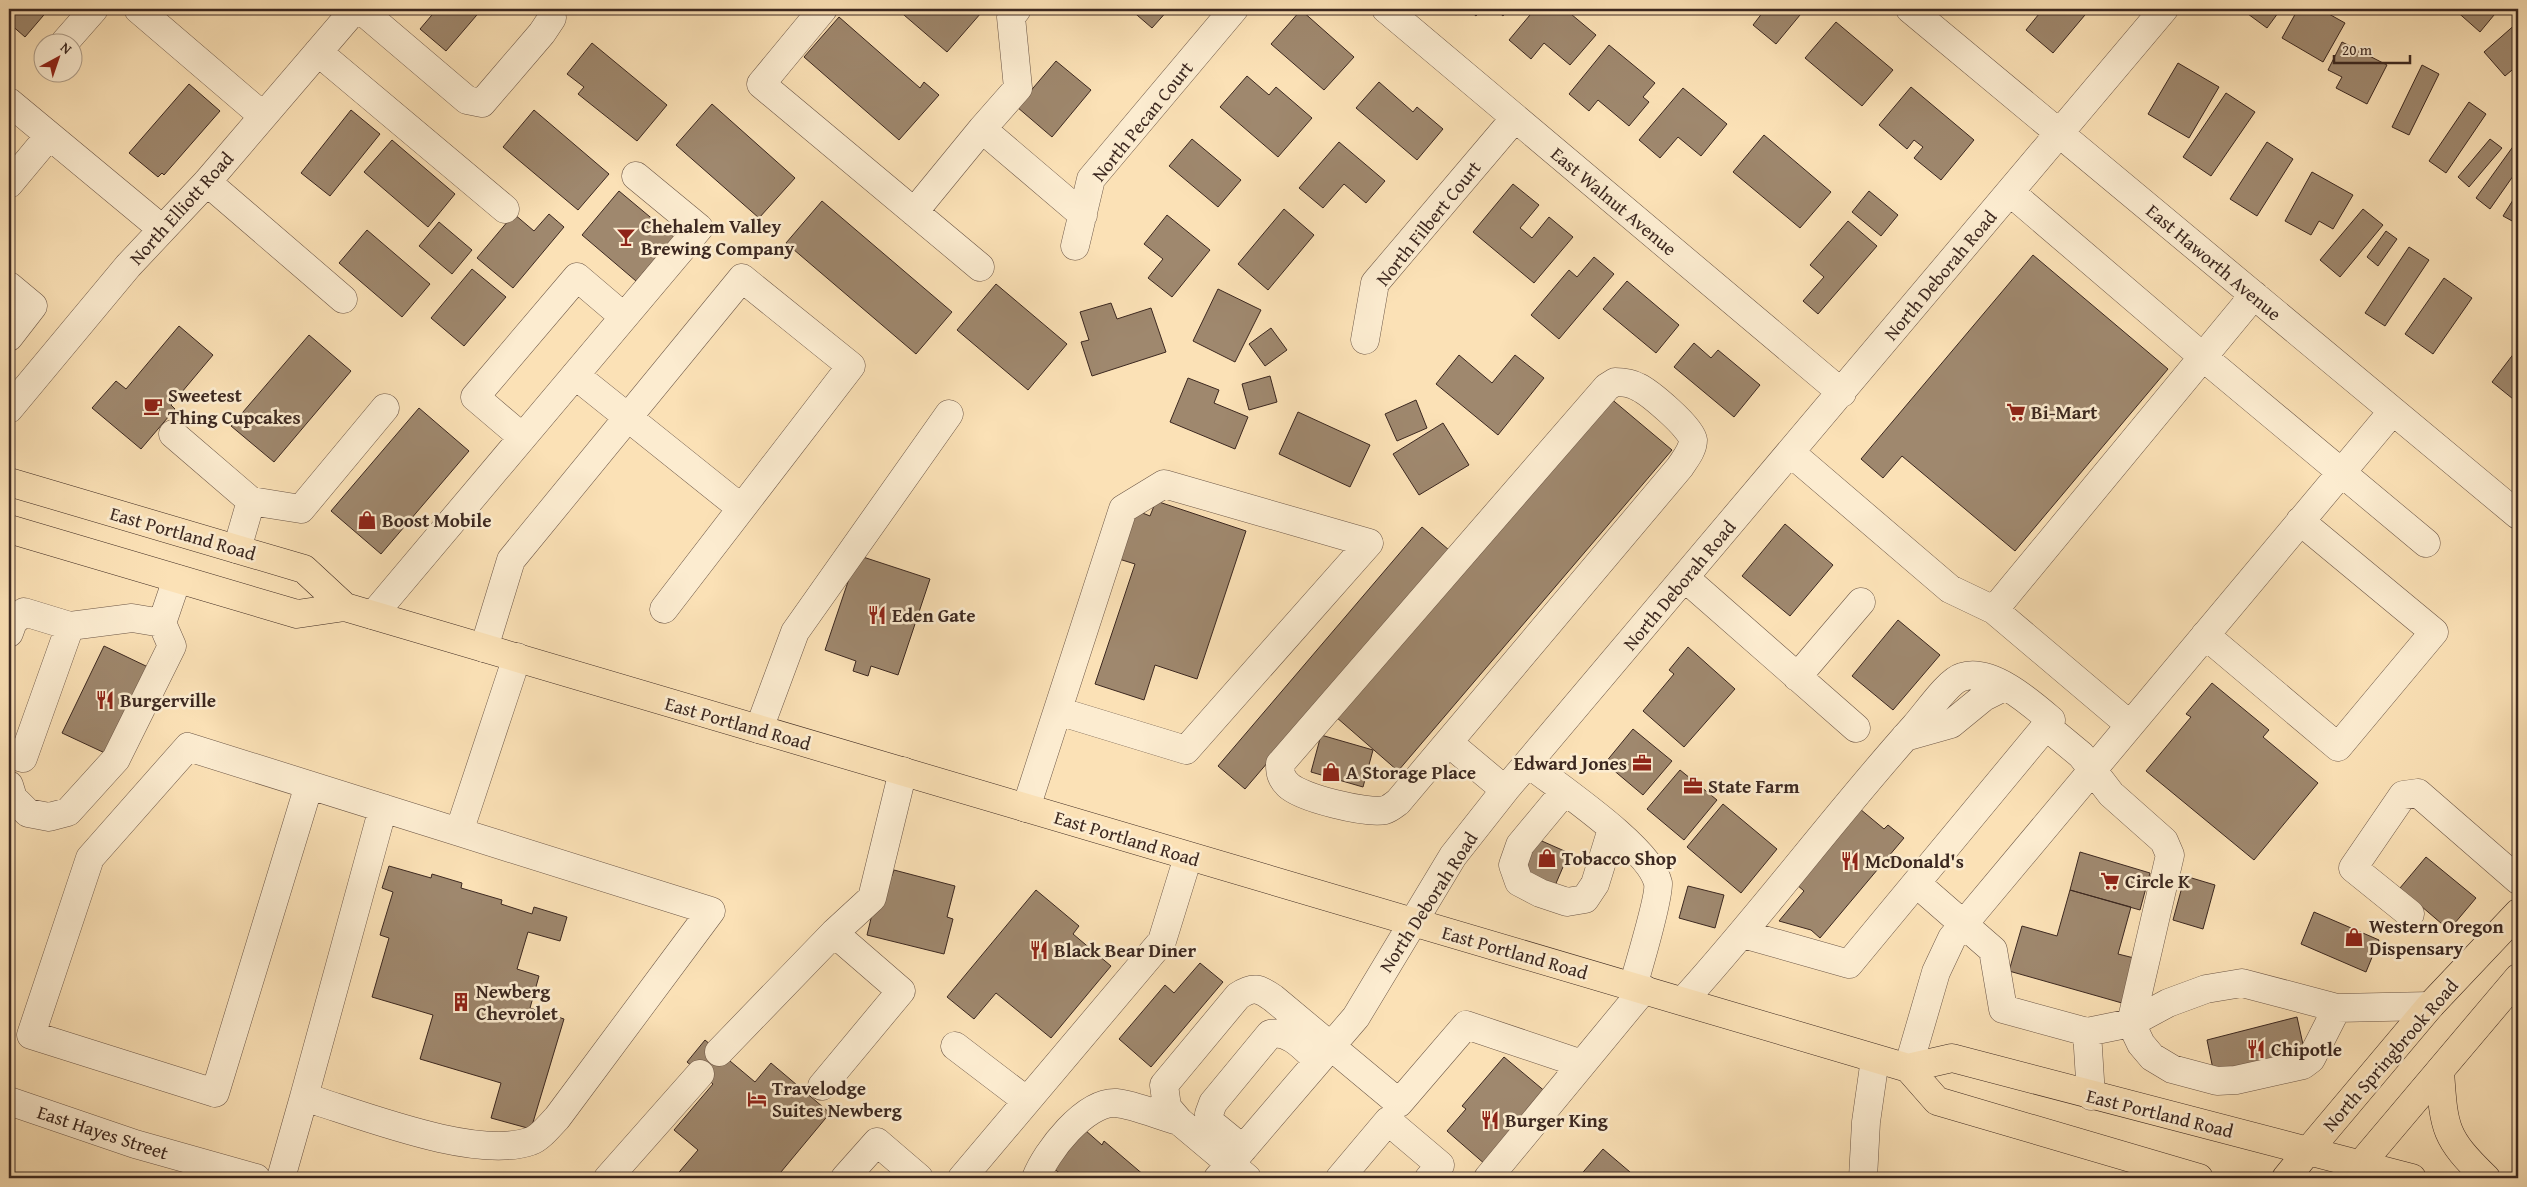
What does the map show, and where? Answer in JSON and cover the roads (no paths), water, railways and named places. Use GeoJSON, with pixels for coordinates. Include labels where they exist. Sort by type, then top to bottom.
{"type":"FeatureCollection","features":[{"type":"Feature","properties":{"kind":"main road","name":"East Portland Road"},"geometry":{"type":"LineString","coordinates":[[9,482],[304,568],[345,607]]}},
{"type":"Feature","properties":{"kind":"main road","name":"East Portland Road"},"geometry":{"type":"LineString","coordinates":[[9,530],[297,614],[345,607],[1908,1068],[1952,1058],[2091,1096],[2308,1151],[2354,1171],[2412,1178]]}},
{"type":"Feature","properties":{"kind":"main road","name":"North Springbrook Road"},"geometry":{"type":"LineString","coordinates":[[2286,1178],[2430,1006],[2518,913]]}},
{"type":"Feature","properties":{"kind":"main road"},"geometry":{"type":"LineString","coordinates":[[2354,1171],[2518,978]]}},
{"type":"Feature","properties":{"kind":"main road"},"geometry":{"type":"LineString","coordinates":[[1908,1068],[1937,1101],[2199,1178]]}},
{"type":"Feature","properties":{"kind":"main road"},"geometry":{"type":"LineString","coordinates":[[2440,1071],[2443,1112],[2448,1131],[2462,1154],[2486,1178]]}},
{"type":"Feature","properties":{"kind":"main road"},"geometry":{"type":"LineString","coordinates":[[2106,1151],[2127,1178]]}},
{"type":"Feature","properties":{"kind":"street"},"geometry":{"type":"LineString","coordinates":[[74,32],[94,9]]}},
{"type":"Feature","properties":{"kind":"street"},"geometry":{"type":"LineString","coordinates":[[138,9],[263,116]]}},
{"type":"Feature","properties":{"kind":"street","name":"North Elliott Road"},"geometry":{"type":"LineString","coordinates":[[9,409],[128,266],[207,182],[355,9]]}},
{"type":"Feature","properties":{"kind":"street"},"geometry":{"type":"LineString","coordinates":[[360,9],[467,100],[482,103],[542,33],[552,18],[550,9]]}},
{"type":"Feature","properties":{"kind":"street"},"geometry":{"type":"LineString","coordinates":[[823,9],[761,84],[980,267]]}},
{"type":"Feature","properties":{"kind":"street"},"geometry":{"type":"LineString","coordinates":[[914,212],[1018,88],[1011,17],[1018,9]]}},
{"type":"Feature","properties":{"kind":"street","name":"North Pecan Court"},"geometry":{"type":"LineString","coordinates":[[1075,246],[1091,179],[1234,9]]}},
{"type":"Feature","properties":{"kind":"street","name":"East Walnut Avenue"},"geometry":{"type":"LineString","coordinates":[[1386,9],[1842,393]]}},
{"type":"Feature","properties":{"kind":"street","name":"East Haworth Avenue"},"geometry":{"type":"LineString","coordinates":[[1910,9],[2518,515]]}},
{"type":"Feature","properties":{"kind":"street","name":"North Deborah Road"},"geometry":{"type":"LineString","coordinates":[[1235,1167],[1324,1054],[1356,1017],[1453,856],[1505,790],[1842,393],[2164,9]]}},
{"type":"Feature","properties":{"kind":"street"},"geometry":{"type":"LineString","coordinates":[[318,52],[505,209]]}},
{"type":"Feature","properties":{"kind":"street"},"geometry":{"type":"LineString","coordinates":[[9,102],[162,229]]}},
{"type":"Feature","properties":{"kind":"street","name":"North Filbert Court"},"geometry":{"type":"LineString","coordinates":[[1365,340],[1375,283],[1515,118]]}},
{"type":"Feature","properties":{"kind":"street"},"geometry":{"type":"LineString","coordinates":[[982,129],[1083,215]]}},
{"type":"Feature","properties":{"kind":"street"},"geometry":{"type":"LineString","coordinates":[[9,184],[49,136]]}},
{"type":"Feature","properties":{"kind":"street"},"geometry":{"type":"LineString","coordinates":[[373,615],[699,228],[636,176]]}},
{"type":"Feature","properties":{"kind":"street"},"geometry":{"type":"LineString","coordinates":[[207,182],[343,299]]}},
{"type":"Feature","properties":{"kind":"street"},"geometry":{"type":"LineString","coordinates":[[2010,192],[2202,357],[2426,543]]}},
{"type":"Feature","properties":{"kind":"street"},"geometry":{"type":"LineString","coordinates":[[522,437],[475,397],[577,277],[624,317]]}},
{"type":"Feature","properties":{"kind":"street"},"geometry":{"type":"LineString","coordinates":[[484,648],[511,560],[742,278],[851,366],[664,609]]}},
{"type":"Feature","properties":{"kind":"street"},"geometry":{"type":"LineString","coordinates":[[9,286],[33,306],[9,337]]}},
{"type":"Feature","properties":{"kind":"street"},"geometry":{"type":"LineString","coordinates":[[1994,610],[2254,296]]}},
{"type":"Feature","properties":{"kind":"street"},"geometry":{"type":"LineString","coordinates":[[575,375],[742,508]]}},
{"type":"Feature","properties":{"kind":"street"},"geometry":{"type":"LineString","coordinates":[[1615,382],[1626,382],[1639,387],[1688,428],[1693,440],[1690,452],[1449,743],[1398,802],[1386,810],[1368,811],[1300,793],[1288,785],[1280,775],[1280,764],[1607,387],[1615,382]]}},
{"type":"Feature","properties":{"kind":"street"},"geometry":{"type":"LineString","coordinates":[[172,434],[252,500],[301,508],[385,408]]}},
{"type":"Feature","properties":{"kind":"street"},"geometry":{"type":"LineString","coordinates":[[1908,1068],[1936,972],[1952,938],[2392,412]]}},
{"type":"Feature","properties":{"kind":"street"},"geometry":{"type":"LineString","coordinates":[[759,729],[795,632],[949,414]]}},
{"type":"Feature","properties":{"kind":"street"},"geometry":{"type":"LineString","coordinates":[[1791,453],[1950,589],[1994,610],[2130,725]]}},
{"type":"Feature","properties":{"kind":"street"},"geometry":{"type":"LineString","coordinates":[[1026,808],[1123,509],[1164,484],[1369,543],[1186,750],[1058,711]]}},
{"type":"Feature","properties":{"kind":"street"},"geometry":{"type":"LineString","coordinates":[[237,549],[252,500]]}},
{"type":"Feature","properties":{"kind":"street"},"geometry":{"type":"LineString","coordinates":[[2205,635],[2338,747],[2350,733],[2434,632],[2300,521]]}},
{"type":"Feature","properties":{"kind":"street"},"geometry":{"type":"LineString","coordinates":[[1685,578],[1856,728]]}},
{"type":"Feature","properties":{"kind":"street"},"geometry":{"type":"LineString","coordinates":[[9,784],[13,798],[28,813],[49,817],[68,812],[80,801],[116,758],[172,646],[162,623],[177,579]]}},
{"type":"Feature","properties":{"kind":"street"},"geometry":{"type":"LineString","coordinates":[[1797,677],[1862,602]]}},
{"type":"Feature","properties":{"kind":"street"},"geometry":{"type":"LineString","coordinates":[[9,633],[13,622],[24,612],[70,626],[132,618],[162,623]]}},
{"type":"Feature","properties":{"kind":"street"},"geometry":{"type":"LineString","coordinates":[[16,756],[70,626]]}},
{"type":"Feature","properties":{"kind":"street"},"geometry":{"type":"LineString","coordinates":[[459,832],[517,657]]}},
{"type":"Feature","properties":{"kind":"street"},"geometry":{"type":"LineString","coordinates":[[1683,1001],[1742,934],[1905,737],[1956,680],[1961,677],[1980,675],[2023,696],[2051,720],[1849,964],[1742,934]]}},
{"type":"Feature","properties":{"kind":"street"},"geometry":{"type":"LineString","coordinates":[[2046,726],[2081,755],[2111,794],[2164,841],[2170,855],[2131,1023],[2141,1044],[2152,1057],[2172,1069],[2217,1081],[2236,1080],[2303,1065],[2311,1059],[2337,1008]]}},
{"type":"Feature","properties":{"kind":"street"},"geometry":{"type":"LineString","coordinates":[[1449,743],[1505,790]]}},
{"type":"Feature","properties":{"kind":"street"},"geometry":{"type":"LineString","coordinates":[[304,1097],[449,1141],[496,1146],[532,1141],[557,1118],[711,911],[188,747],[90,858],[30,1035],[215,1093],[309,785]]}},
{"type":"Feature","properties":{"kind":"street"},"geometry":{"type":"LineString","coordinates":[[1488,1178],[1582,1064],[1639,988],[1658,884],[1651,866],[1612,829],[1528,763]]}},
{"type":"Feature","properties":{"kind":"street"},"geometry":{"type":"LineString","coordinates":[[719,1052],[834,933],[872,898],[903,771]]}},
{"type":"Feature","properties":{"kind":"street"},"geometry":{"type":"LineString","coordinates":[[1564,792],[1520,845],[1513,865],[1519,882],[1540,893],[1567,902],[1585,899],[1595,884],[1612,829]]}},
{"type":"Feature","properties":{"kind":"street"},"geometry":{"type":"LineString","coordinates":[[2410,914],[2353,868],[2403,795],[2418,793],[2518,880]]}},
{"type":"Feature","properties":{"kind":"street"},"geometry":{"type":"LineString","coordinates":[[281,1178],[383,808]]}},
{"type":"Feature","properties":{"kind":"street"},"geometry":{"type":"LineString","coordinates":[[962,1178],[1162,941],[1188,856]]}},
{"type":"Feature","properties":{"kind":"street"},"geometry":{"type":"LineString","coordinates":[[1916,883],[1993,950],[2003,1009],[2086,1032],[2131,1023],[2168,1003],[2206,988],[2242,984],[2337,1008],[2430,1006]]}},
{"type":"Feature","properties":{"kind":"street"},"geometry":{"type":"LineString","coordinates":[[822,1086],[902,991],[834,933]]}},
{"type":"Feature","properties":{"kind":"street"},"geometry":{"type":"LineString","coordinates":[[1036,1178],[1049,1155],[1076,1122],[1094,1108],[1116,1103],[1164,1085],[1238,996],[1250,989],[1259,988],[1273,998],[1324,1054],[1393,1112],[1440,1165],[1429,1178]]}},
{"type":"Feature","properties":{"kind":"street"},"geometry":{"type":"LineString","coordinates":[[1179,1121],[1173,1107],[1174,1100],[1256,1002],[1273,998]]}},
{"type":"Feature","properties":{"kind":"street"},"geometry":{"type":"LineString","coordinates":[[1340,1178],[1466,1025],[1582,1064]]}},
{"type":"Feature","properties":{"kind":"street"},"geometry":{"type":"LineString","coordinates":[[1235,1167],[1210,1122],[1209,1114],[1213,1103],[1270,1034],[1279,1032],[1324,1054]]}},
{"type":"Feature","properties":{"kind":"street"},"geometry":{"type":"LineString","coordinates":[[2086,1032],[2091,1096]]}},
{"type":"Feature","properties":{"kind":"street"},"geometry":{"type":"LineString","coordinates":[[955,1046],[1027,1101]]}},
{"type":"Feature","properties":{"kind":"street"},"geometry":{"type":"LineString","coordinates":[[1863,1178],[1866,1122],[1875,1059]]}},
{"type":"Feature","properties":{"kind":"street"},"geometry":{"type":"LineString","coordinates":[[608,1178],[700,1074]]}},
{"type":"Feature","properties":{"kind":"street"},"geometry":{"type":"LineString","coordinates":[[1164,1085],[1167,1108],[1179,1121],[1235,1167]]}},
{"type":"Feature","properties":{"kind":"street","name":"East Hayes Street"},"geometry":{"type":"LineString","coordinates":[[9,1101],[135,1144],[242,1176]]}},
{"type":"Feature","properties":{"kind":"street"},"geometry":{"type":"LineString","coordinates":[[1116,1103],[1179,1121]]}},
{"type":"Feature","properties":{"kind":"street"},"geometry":{"type":"LineString","coordinates":[[845,1178],[876,1142],[919,1178]]}},
{"type":"Feature","properties":{"kind":"place","name":"Chehalem Valley Brewing Company"},"geometry":{"type":"Point","coordinates":[626,237]}},
{"type":"Feature","properties":{"kind":"place","name":"Sweetest Thing Cupcakes"},"geometry":{"type":"Point","coordinates":[153,406]}},
{"type":"Feature","properties":{"kind":"place","name":"Bi-Mart"},"geometry":{"type":"Point","coordinates":[2016,412]}},
{"type":"Feature","properties":{"kind":"place","name":"Boost Mobile"},"geometry":{"type":"Point","coordinates":[367,520]}},
{"type":"Feature","properties":{"kind":"place","name":"Eden Gate"},"geometry":{"type":"Point","coordinates":[877,615]}},
{"type":"Feature","properties":{"kind":"place","name":"Burgerville"},"geometry":{"type":"Point","coordinates":[105,700]}},
{"type":"Feature","properties":{"kind":"place","name":"Edward Jones"},"geometry":{"type":"Point","coordinates":[1642,763]}},
{"type":"Feature","properties":{"kind":"place","name":"A Storage Place"},"geometry":{"type":"Point","coordinates":[1331,772]}},
{"type":"Feature","properties":{"kind":"place","name":"State Farm"},"geometry":{"type":"Point","coordinates":[1693,786]}},
{"type":"Feature","properties":{"kind":"place","name":"Tobacco Shop"},"geometry":{"type":"Point","coordinates":[1547,858]}},
{"type":"Feature","properties":{"kind":"place","name":"McDonald's"},"geometry":{"type":"Point","coordinates":[1850,861]}},
{"type":"Feature","properties":{"kind":"place","name":"Circle K"},"geometry":{"type":"Point","coordinates":[2110,881]}},
{"type":"Feature","properties":{"kind":"place","name":"Western Oregon Dispensary"},"geometry":{"type":"Point","coordinates":[2354,937]}},
{"type":"Feature","properties":{"kind":"place","name":"Black Bear Diner"},"geometry":{"type":"Point","coordinates":[1039,950]}},
{"type":"Feature","properties":{"kind":"place","name":"Newberg Chevrolet"},"geometry":{"type":"Point","coordinates":[461,1002]}},
{"type":"Feature","properties":{"kind":"place","name":"Chipotle"},"geometry":{"type":"Point","coordinates":[2256,1049]}},
{"type":"Feature","properties":{"kind":"place","name":"Travelodge Suites Newberg"},"geometry":{"type":"Point","coordinates":[757,1099]}},
{"type":"Feature","properties":{"kind":"place","name":"Burger King"},"geometry":{"type":"Point","coordinates":[1490,1120]}}]}
